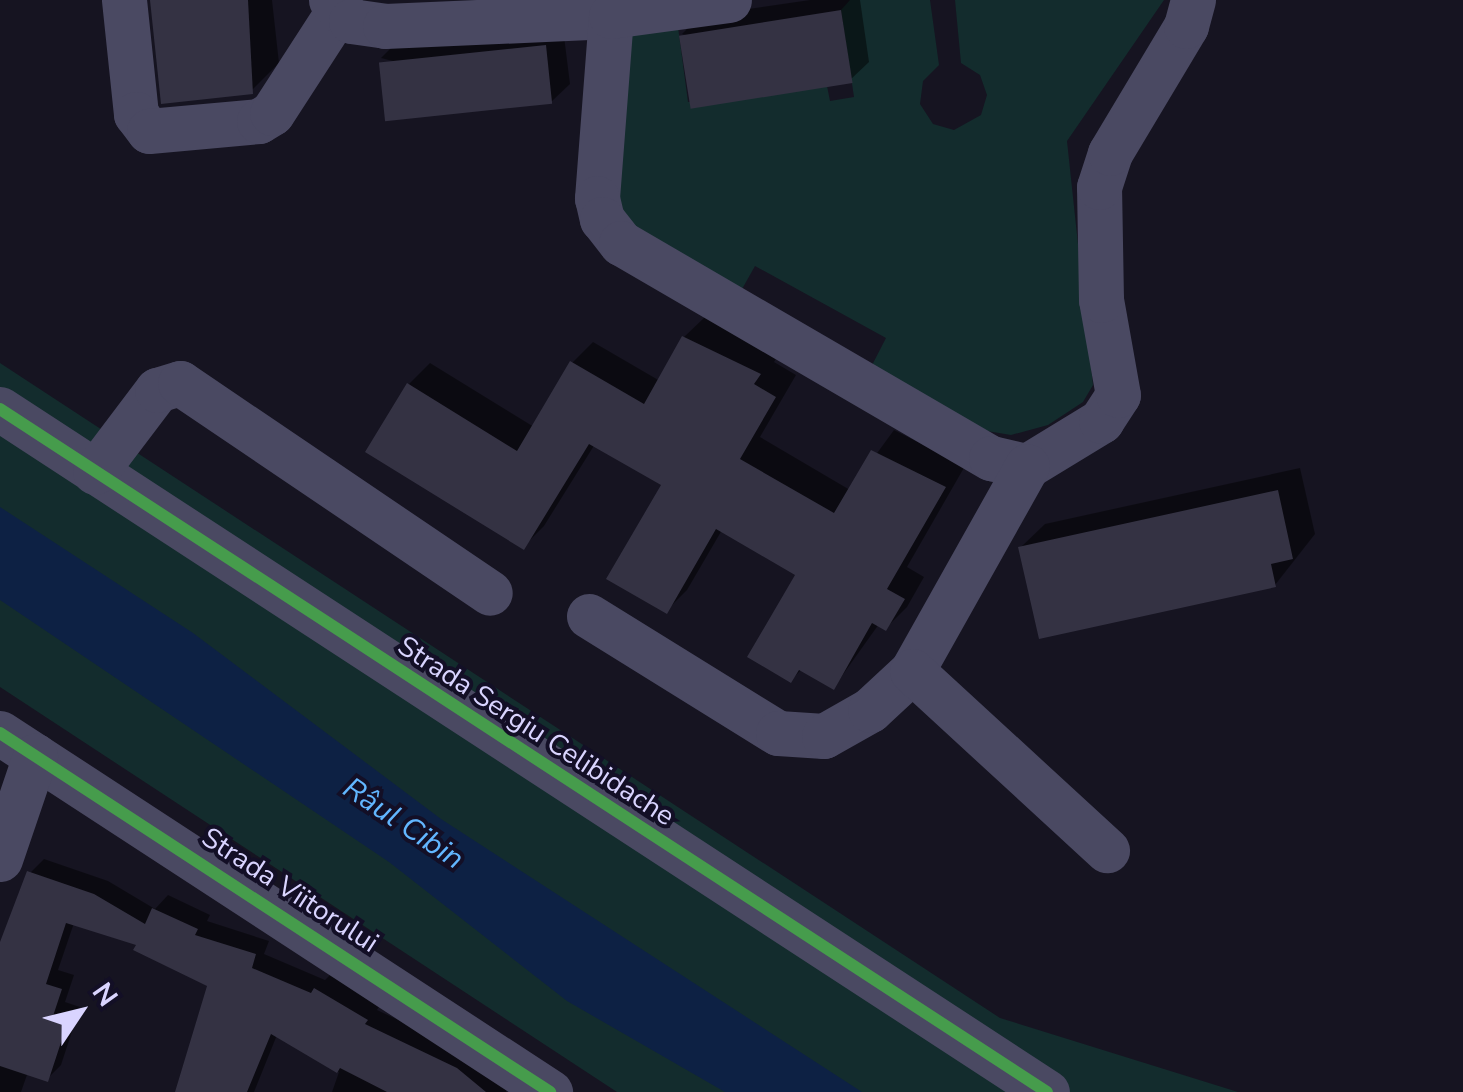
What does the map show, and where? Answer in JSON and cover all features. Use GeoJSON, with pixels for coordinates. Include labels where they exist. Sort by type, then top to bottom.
{"type":"FeatureCollection","features":[{"type":"Feature","properties":{"kind":"street"},"geometry":{"type":"LineString","coordinates":[[124,0],[136,114],[150,130],[260,120],[272,112],[334,5],[351,21],[385,26],[729,0]]}},
{"type":"Feature","properties":{"kind":"street"},"geometry":{"type":"LineString","coordinates":[[589,616],[778,734],[802,738],[846,726],[912,672],[1027,466],[1101,421],[1118,395],[1101,300],[1100,187],[1110,154],[1186,26],[1193,0]]}},
{"type":"Feature","properties":{"kind":"street"},"geometry":{"type":"LineString","coordinates":[[625,10],[597,198],[602,219],[621,243],[991,458],[1027,466]]}},
{"type":"Feature","properties":{"kind":"street"},"geometry":{"type":"LineString","coordinates":[[95,472],[157,390],[180,383],[490,593]]}},
{"type":"Feature","properties":{"kind":"street","name":"Strada Sergiu Celibidache"},"geometry":{"type":"LineString","coordinates":[[0,409],[1047,1092]]}},
{"type":"Feature","properties":{"kind":"street"},"geometry":{"type":"LineString","coordinates":[[912,672],[1107,850]]}},
{"type":"Feature","properties":{"kind":"street"},"geometry":{"type":"LineString","coordinates":[[0,859],[18,744]]}},
{"type":"Feature","properties":{"kind":"street","name":"Strada Viitorului"},"geometry":{"type":"LineString","coordinates":[[18,744],[550,1092]]}},
{"type":"Feature","properties":{"kind":"green space"},"geometry":{"type":"Polygon","coordinates":[[[850,0],[930,0],[939,65],[923,81],[920,104],[933,124],[954,130],[981,115],[987,95],[980,75],[961,63],[955,0],[1164,0],[1067,141],[1093,385],[1083,402],[1048,425],[1011,435],[981,430],[869,371],[886,338],[755,266],[737,298],[619,224],[619,31],[678,27],[688,102],[827,86],[830,101],[854,97],[841,10],[850,0]]]}},
{"type":"Feature","properties":{"kind":"green space"},"geometry":{"type":"Polygon","coordinates":[[[0,363],[1000,1018],[1238,1092],[617,1092],[0,687],[0,363]]]}},
{"type":"Feature","properties":{"kind":"water","name":"Râul Cibin"},"geometry":{"type":"Polygon","coordinates":[[[0,507],[193,633],[441,819],[862,1092],[725,1092],[567,1001],[389,862],[0,600],[0,507]]]}},
{"type":"Feature","properties":{"kind":"building"},"geometry":{"type":"Polygon","coordinates":[[[150,0],[248,0],[253,94],[161,104],[150,0]]]}},
{"type":"Feature","properties":{"kind":"building"},"geometry":{"type":"Polygon","coordinates":[[[841,10],[853,83],[691,109],[679,36],[841,10]]]}},
{"type":"Feature","properties":{"kind":"building"},"geometry":{"type":"Polygon","coordinates":[[[546,45],[552,104],[385,121],[379,63],[546,45]]]}},
{"type":"Feature","properties":{"kind":"building"},"geometry":{"type":"Polygon","coordinates":[[[682,336],[761,374],[754,384],[776,397],[740,459],[834,513],[871,450],[946,487],[887,589],[905,599],[886,631],[872,623],[834,690],[799,670],[791,683],[747,657],[795,575],[716,529],[667,614],[606,579],[661,485],[589,444],[524,550],[365,452],[407,383],[517,451],[570,361],[644,404],[682,336]]]}},
{"type":"Feature","properties":{"kind":"building"},"geometry":{"type":"Polygon","coordinates":[[[1278,490],[1293,559],[1271,564],[1276,587],[1039,639],[1018,547],[1278,490]]]}},
{"type":"Feature","properties":{"kind":"building"},"geometry":{"type":"Polygon","coordinates":[[[27,871],[94,894],[145,924],[152,908],[198,929],[195,935],[256,954],[252,968],[311,993],[314,988],[368,1020],[365,1024],[457,1068],[486,1092],[387,1092],[340,1068],[337,1073],[271,1034],[247,1092],[175,1092],[207,986],[133,950],[136,945],[66,923],[46,984],[62,989],[53,1016],[68,1021],[48,1082],[0,1066],[0,942],[27,871]]]}},
{"type":"Feature","properties":{"kind":"cycle path"},"geometry":{"type":"LineString","coordinates":[[0,409],[1047,1092]]}},
{"type":"Feature","properties":{"kind":"cycle path"},"geometry":{"type":"LineString","coordinates":[[0,733],[550,1092]]}}]}
